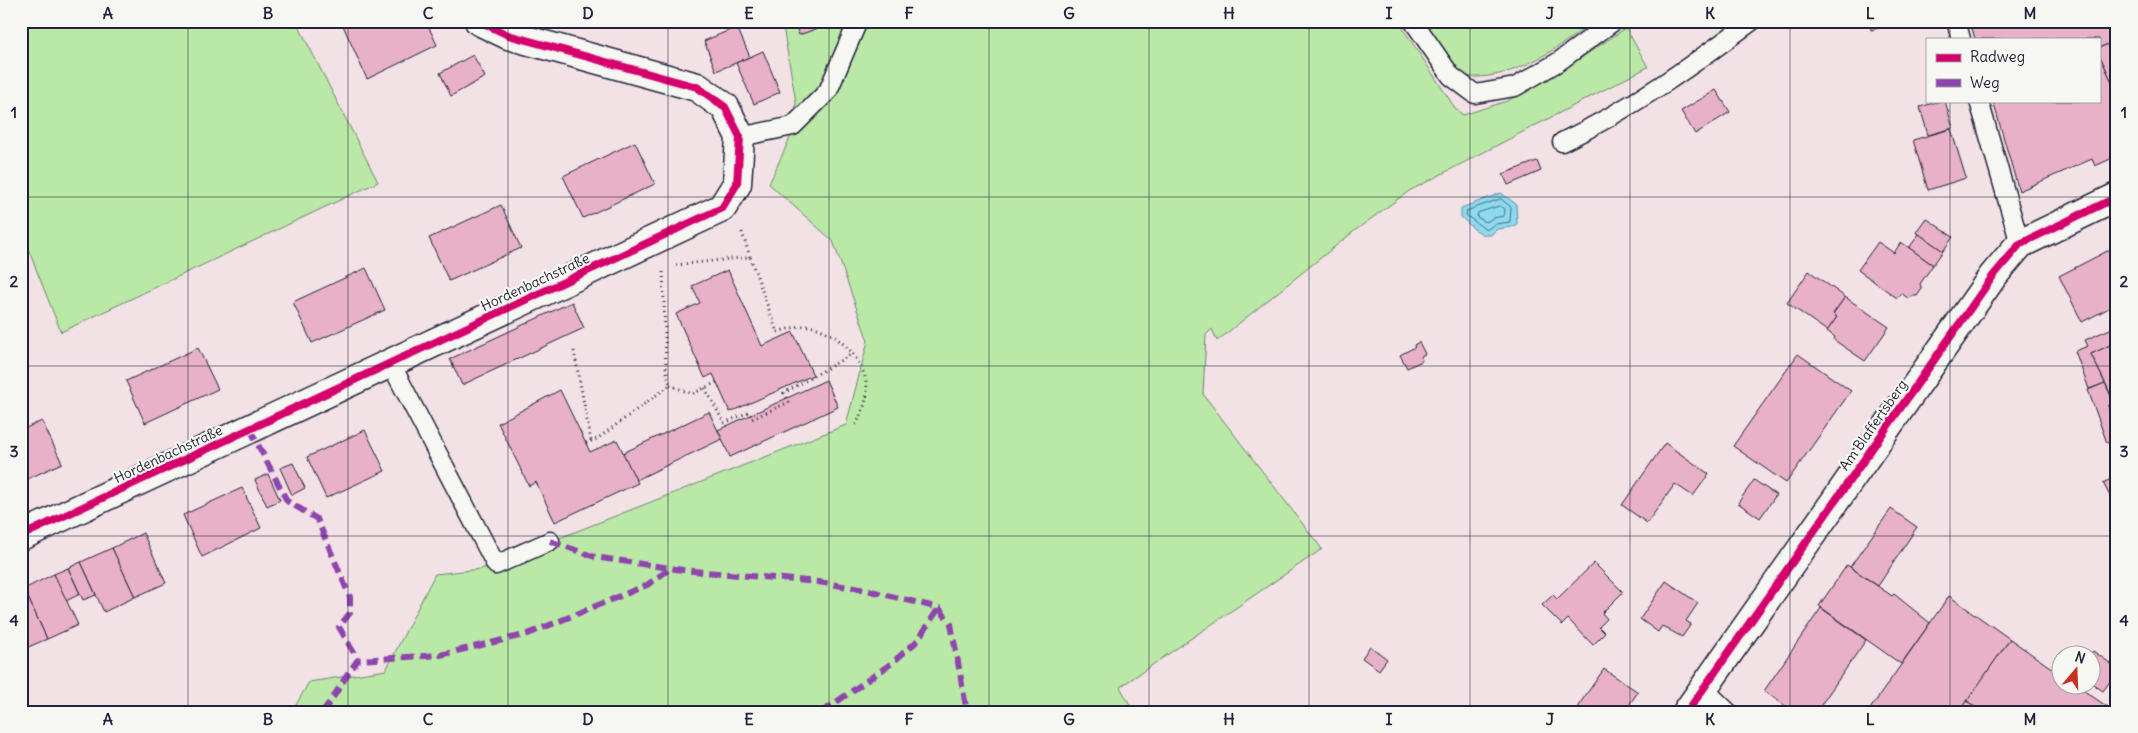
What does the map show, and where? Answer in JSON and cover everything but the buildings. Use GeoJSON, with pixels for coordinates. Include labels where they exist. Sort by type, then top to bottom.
{"type":"FeatureCollection","features":[{"type":"Feature","properties":{"kind":"street"},"geometry":{"type":"LineString","coordinates":[[479,21],[508,35],[697,88],[725,107],[740,137]]}},
{"type":"Feature","properties":{"kind":"street","name":"Hordenbachstraße"},"geometry":{"type":"LineString","coordinates":[[21,536],[722,208],[737,184],[740,137]]}},
{"type":"Feature","properties":{"kind":"street","name":"Am Blaffertsberg"},"geometry":{"type":"LineString","coordinates":[[1687,712],[1993,276],[2020,244],[2117,196]]}},
{"type":"Feature","properties":{"kind":"lane"},"geometry":{"type":"LineString","coordinates":[[740,137],[794,126],[828,91],[858,21]]}},
{"type":"Feature","properties":{"kind":"lane"},"geometry":{"type":"LineString","coordinates":[[1413,21],[1451,76],[1475,94],[1514,86],[1558,62],[1614,21]]}},
{"type":"Feature","properties":{"kind":"lane"},"geometry":{"type":"LineString","coordinates":[[1562,142],[1606,121],[1692,67],[1752,21]]}},
{"type":"Feature","properties":{"kind":"lane"},"geometry":{"type":"LineString","coordinates":[[1956,21],[1961,38]]}},
{"type":"Feature","properties":{"kind":"lane"},"geometry":{"type":"LineString","coordinates":[[1979,102],[2020,244]]}},
{"type":"Feature","properties":{"kind":"lane"},"geometry":{"type":"LineString","coordinates":[[391,364],[496,566],[550,541]]}},
{"type":"Feature","properties":{"kind":"lane"},"geometry":{"type":"LineString","coordinates":[[1704,688],[1728,712]]}},
{"type":"Feature","properties":{"kind":"path"},"geometry":{"type":"LineString","coordinates":[[740,224],[777,332],[806,326],[823,329],[840,340],[852,354],[864,377],[867,390],[864,405],[855,426]]}},
{"type":"Feature","properties":{"kind":"path"},"geometry":{"type":"LineString","coordinates":[[670,385],[666,367],[663,267],[750,257]]}},
{"type":"Feature","properties":{"kind":"path"},"geometry":{"type":"LineString","coordinates":[[574,351],[592,441]]}},
{"type":"Feature","properties":{"kind":"path"},"geometry":{"type":"LineString","coordinates":[[705,388],[724,423],[748,412],[752,419],[788,402],[784,393],[852,354]]}},
{"type":"Feature","properties":{"kind":"path"},"geometry":{"type":"LineString","coordinates":[[670,385],[692,394],[717,382]]}},
{"type":"Feature","properties":{"kind":"path"},"geometry":{"type":"LineString","coordinates":[[586,443],[592,441],[670,385]]}},
{"type":"Feature","properties":{"kind":"green space"},"geometry":{"type":"Polygon","coordinates":[[[21,21],[296,21],[378,182],[61,332],[21,231],[21,21]]]}},
{"type":"Feature","properties":{"kind":"green space"},"geometry":{"type":"Polygon","coordinates":[[[782,21],[1398,21],[1455,108],[1463,115],[1507,101],[1549,79],[1626,28],[1648,67],[1409,191],[1353,232],[1217,341],[1212,329],[1206,335],[1203,394],[1322,549],[1120,687],[1134,712],[292,712],[309,682],[386,670],[435,574],[481,569],[846,425],[868,341],[833,241],[769,184],[794,129],[796,102],[782,21]]]}},
{"type":"Feature","properties":{"kind":"green space"},"geometry":{"type":"Polygon","coordinates":[[[1419,21],[1595,21],[1540,58],[1510,71],[1478,77],[1459,73],[1444,57],[1419,21]]]}},
{"type":"Feature","properties":{"kind":"water"},"geometry":{"type":"Polygon","coordinates":[[[1501,193],[1516,204],[1517,224],[1512,227],[1497,229],[1491,235],[1484,235],[1461,217],[1461,208],[1501,193]]]}},
{"type":"Feature","properties":{"kind":"marked path"},"geometry":{"type":"LineString","coordinates":[[250,429],[287,501],[317,519],[350,597],[350,613],[339,627],[358,660]]}},
{"type":"Feature","properties":{"kind":"marked path"},"geometry":{"type":"LineString","coordinates":[[550,541],[595,557],[683,570],[818,582],[867,590],[939,608],[951,624],[967,712]]}},
{"type":"Feature","properties":{"kind":"marked path"},"geometry":{"type":"LineString","coordinates":[[322,712],[358,660],[440,655],[528,634],[647,585],[671,568]]}},
{"type":"Feature","properties":{"kind":"marked path"},"geometry":{"type":"LineString","coordinates":[[822,712],[892,663],[916,642],[939,608]]}},
{"type":"Feature","properties":{"kind":"cycle path"},"geometry":{"type":"LineString","coordinates":[[21,536],[722,208],[737,184],[740,137],[725,107],[697,87],[508,35],[479,21]]}},
{"type":"Feature","properties":{"kind":"cycle path"},"geometry":{"type":"LineString","coordinates":[[1687,712],[1993,276],[2020,244],[2117,197]]}}]}
